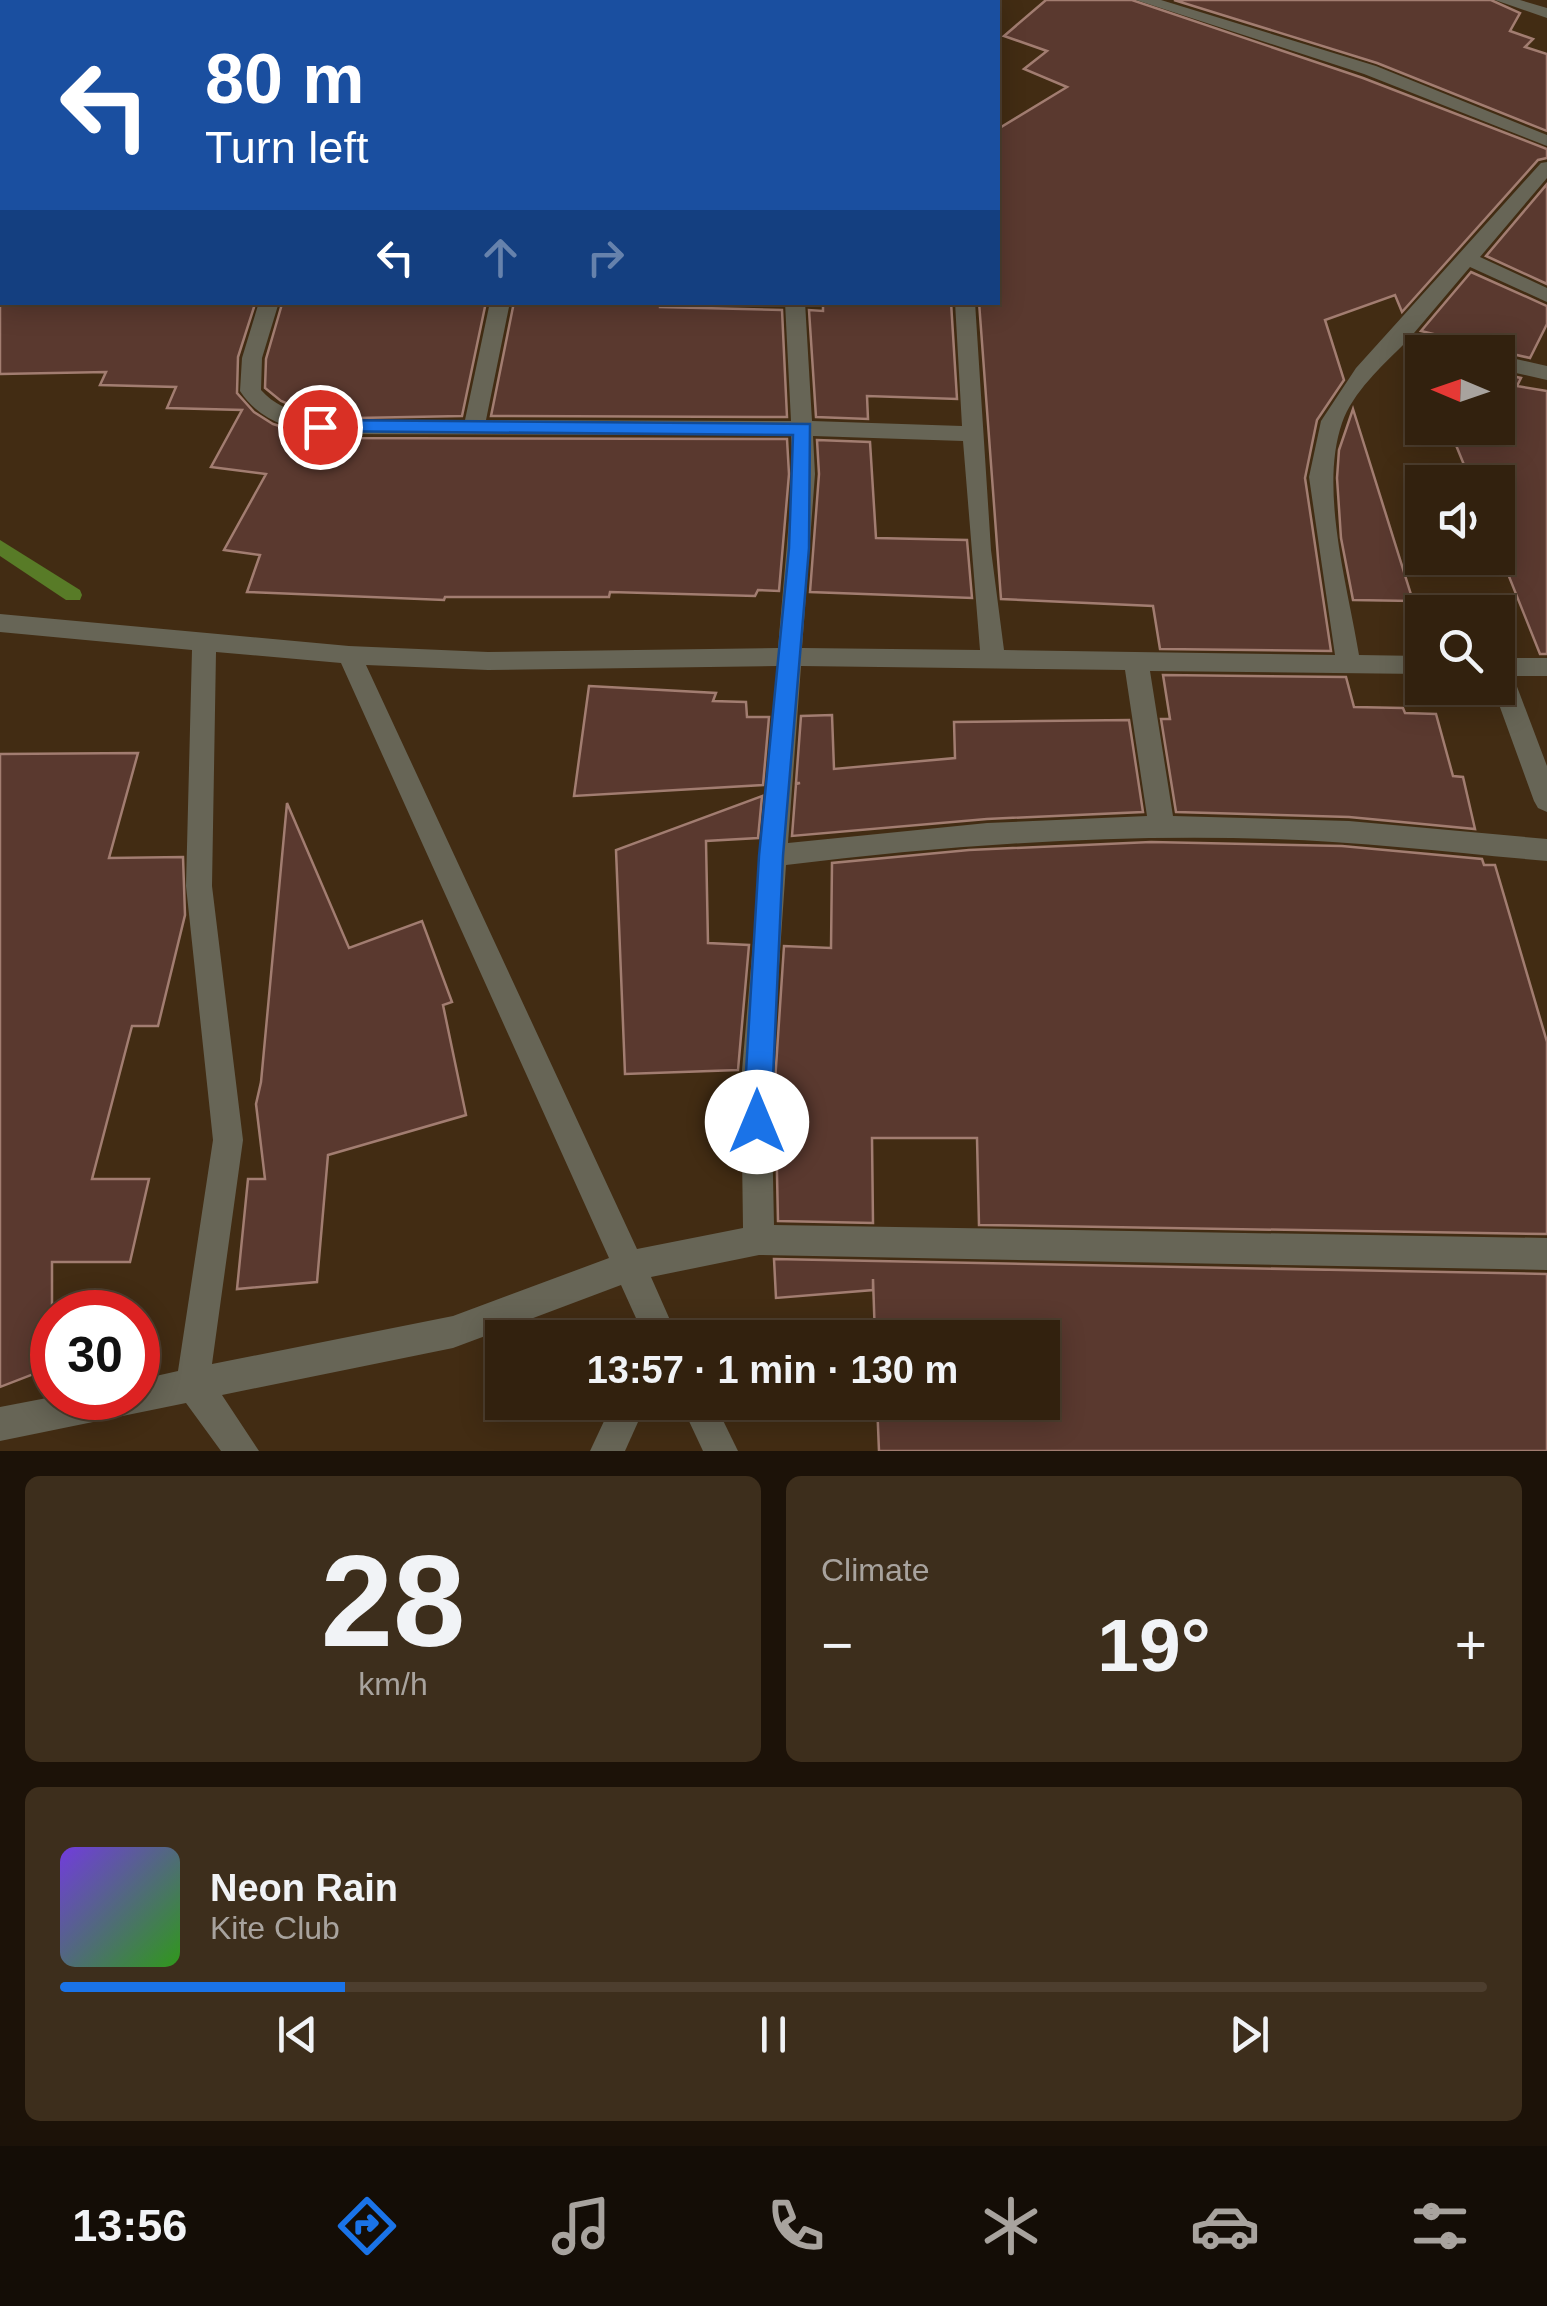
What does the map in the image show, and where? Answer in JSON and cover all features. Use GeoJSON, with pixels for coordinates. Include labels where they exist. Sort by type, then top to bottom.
{"type":"FeatureCollection","features":[{"type":"Feature","properties":{"kind":"street"},"geometry":{"type":"LineString","coordinates":[[1144,0],[1370,70],[1547,141]]}},
{"type":"Feature","properties":{"kind":"street"},"geometry":{"type":"LineString","coordinates":[[1504,0],[1547,12]]}},
{"type":"Feature","properties":{"kind":"street"},"geometry":{"type":"LineString","coordinates":[[1348,663],[1320,477],[1332,421],[1363,373],[1547,167]]}},
{"type":"Feature","properties":{"kind":"street"},"geometry":{"type":"LineString","coordinates":[[1466,258],[1547,296]]}},
{"type":"Feature","properties":{"kind":"street"},"geometry":{"type":"LineString","coordinates":[[268,305],[252,358],[250,391],[262,408],[282,420],[320,427],[803,428],[972,434]]}},
{"type":"Feature","properties":{"kind":"street"},"geometry":{"type":"LineString","coordinates":[[474,427],[499,305]]}},
{"type":"Feature","properties":{"kind":"street"},"geometry":{"type":"LineString","coordinates":[[759,1240],[756,1082],[804,474],[795,305]]}},
{"type":"Feature","properties":{"kind":"street"},"geometry":{"type":"LineString","coordinates":[[965,305],[980,550],[993,662]]}},
{"type":"Feature","properties":{"kind":"street"},"geometry":{"type":"LineString","coordinates":[[1400,336],[1405,337]]}},
{"type":"Feature","properties":{"kind":"street"},"geometry":{"type":"LineString","coordinates":[[1515,366],[1547,373]]}},
{"type":"Feature","properties":{"kind":"street"},"geometry":{"type":"LineString","coordinates":[[0,623],[349,655],[488,661],[791,656],[993,662],[1405,665]]}},
{"type":"Feature","properties":{"kind":"street"},"geometry":{"type":"LineString","coordinates":[[204,639],[199,886],[228,1140],[192,1384],[242,1451]]}},
{"type":"Feature","properties":{"kind":"street"},"geometry":{"type":"LineString","coordinates":[[349,655],[654,1320]]}},
{"type":"Feature","properties":{"kind":"street"},"geometry":{"type":"LineString","coordinates":[[1136,662],[1162,828]]}},
{"type":"Feature","properties":{"kind":"street"},"geometry":{"type":"LineString","coordinates":[[1515,667],[1547,667]]}},
{"type":"Feature","properties":{"kind":"street"},"geometry":{"type":"LineString","coordinates":[[1512,705],[1547,801]]}},
{"type":"Feature","properties":{"kind":"street"},"geometry":{"type":"LineString","coordinates":[[771,856],[915,837],[1162,828],[1347,832],[1547,850]]}},
{"type":"Feature","properties":{"kind":"street"},"geometry":{"type":"LineString","coordinates":[[160,1391],[453,1332],[629,1266],[759,1240],[1547,1254]]}},
{"type":"Feature","properties":{"kind":"street"},"geometry":{"type":"LineString","coordinates":[[0,1424],[30,1418]]}},
{"type":"Feature","properties":{"kind":"street"},"geometry":{"type":"LineString","coordinates":[[607,1451],[622,1420]]}},
{"type":"Feature","properties":{"kind":"street"},"geometry":{"type":"LineString","coordinates":[[705,1420],[721,1451]]}},
{"type":"Feature","properties":{"kind":"building"},"geometry":{"type":"Polygon","coordinates":[[[1046,0],[1132,0],[1363,78],[1547,149],[1547,158],[1538,160],[1402,312],[1395,295],[1325,320],[1344,380],[1317,420],[1305,478],[1331,651],[1160,649],[1153,606],[1001,599],[979,305],[1000,305],[1000,128],[1067,87],[1024,69],[1047,51],[1004,36],[1046,0]]]}},
{"type":"Feature","properties":{"kind":"building"},"geometry":{"type":"Polygon","coordinates":[[[1174,0],[1491,0],[1520,13],[1510,31],[1533,39],[1525,47],[1547,54],[1547,131],[1377,63],[1174,0]]]}},
{"type":"Feature","properties":{"kind":"building"},"geometry":{"type":"Polygon","coordinates":[[[1547,184],[1547,284],[1486,256],[1547,184]]]}},
{"type":"Feature","properties":{"kind":"building"},"geometry":{"type":"Polygon","coordinates":[[[1471,272],[1547,306],[1547,324],[1530,358],[1515,355],[1515,335],[1438,335],[1421,331],[1471,272]]]}},
{"type":"Feature","properties":{"kind":"building"},"geometry":{"type":"Polygon","coordinates":[[[0,305],[255,305],[238,357],[237,393],[254,412],[273,424],[319,438],[787,439],[789,474],[779,591],[758,590],[755,596],[610,592],[609,597],[444,600],[247,592],[260,555],[224,550],[266,474],[211,467],[242,410],[167,408],[176,387],[100,385],[106,372],[0,374],[0,305]]]}},
{"type":"Feature","properties":{"kind":"building"},"geometry":{"type":"Polygon","coordinates":[[[282,305],[485,305],[462,416],[356,418],[303,410],[281,401],[265,388],[266,359],[282,305]]]}},
{"type":"Feature","properties":{"kind":"building"},"geometry":{"type":"Polygon","coordinates":[[[513,305],[782,310],[787,417],[491,416],[513,305]]]}},
{"type":"Feature","properties":{"kind":"building"},"geometry":{"type":"Polygon","coordinates":[[[823,305],[951,305],[957,399],[867,396],[868,419],[816,417],[809,310],[823,311],[823,305]]]}},
{"type":"Feature","properties":{"kind":"building"},"geometry":{"type":"Polygon","coordinates":[[[1515,377],[1521,378],[1517,386],[1547,391],[1547,654],[1540,654],[1508,575],[1515,575],[1515,465],[1464,465],[1456,445],[1515,445],[1515,377]]]}},
{"type":"Feature","properties":{"kind":"building"},"geometry":{"type":"Polygon","coordinates":[[[1353,409],[1411,595],[1405,595],[1405,601],[1353,600],[1341,538],[1339,450],[1353,409]]]}},
{"type":"Feature","properties":{"kind":"building"},"geometry":{"type":"Polygon","coordinates":[[[817,440],[870,442],[876,538],[967,540],[972,598],[810,592],[819,474],[817,440]]]}},
{"type":"Feature","properties":{"kind":"building"},"geometry":{"type":"Polygon","coordinates":[[[1163,675],[1346,677],[1354,707],[1403,708],[1405,713],[1436,714],[1453,776],[1463,777],[1475,829],[1349,817],[1176,812],[1161,719],[1170,719],[1163,675]]]}},
{"type":"Feature","properties":{"kind":"building"},"geometry":{"type":"Polygon","coordinates":[[[589,686],[716,693],[713,701],[746,702],[747,717],[769,717],[763,785],[574,796],[589,686]]]}},
{"type":"Feature","properties":{"kind":"building"},"geometry":{"type":"Polygon","coordinates":[[[832,715],[834,769],[955,758],[954,722],[1129,720],[1143,812],[987,819],[792,836],[796,784],[800,783],[796,783],[801,716],[832,715]]]}},
{"type":"Feature","properties":{"kind":"building"},"geometry":{"type":"Polygon","coordinates":[[[138,753],[109,858],[183,857],[185,915],[158,1026],[132,1026],[92,1179],[149,1179],[130,1262],[52,1262],[52,1290],[30,1290],[30,1375],[0,1387],[0,754],[138,753]]]}},
{"type":"Feature","properties":{"kind":"building"},"geometry":{"type":"Polygon","coordinates":[[[762,796],[758,838],[706,841],[708,943],[749,945],[738,1070],[625,1074],[616,850],[762,796]]]}},
{"type":"Feature","properties":{"kind":"building"},"geometry":{"type":"Polygon","coordinates":[[[287,803],[349,948],[422,921],[452,1002],[443,1005],[466,1115],[328,1155],[317,1282],[237,1289],[248,1179],[265,1179],[256,1104],[287,803]]]}},
{"type":"Feature","properties":{"kind":"building"},"geometry":{"type":"Polygon","coordinates":[[[1151,842],[1342,846],[1482,859],[1484,865],[1495,865],[1547,1042],[1547,1234],[979,1225],[977,1138],[872,1138],[873,1223],[778,1221],[775,1082],[784,946],[831,948],[832,863],[969,850],[1151,842]]]}},
{"type":"Feature","properties":{"kind":"building"},"geometry":{"type":"Polygon","coordinates":[[[774,1259],[1547,1274],[1547,1451],[879,1451],[878,1420],[1060,1420],[1060,1320],[874,1320],[873,1279],[873,1290],[776,1298],[774,1259]]]}},
{"type":"Feature","properties":{"kind":"waterway"},"geometry":{"type":"LineString","coordinates":[[0,547],[73,595]]}},
{"type":"Feature","properties":{"kind":"route"},"geometry":{"type":"LineString","coordinates":[[320,427],[803,428],[804,474],[771,856],[756,1082],[757,1122]]}}]}
